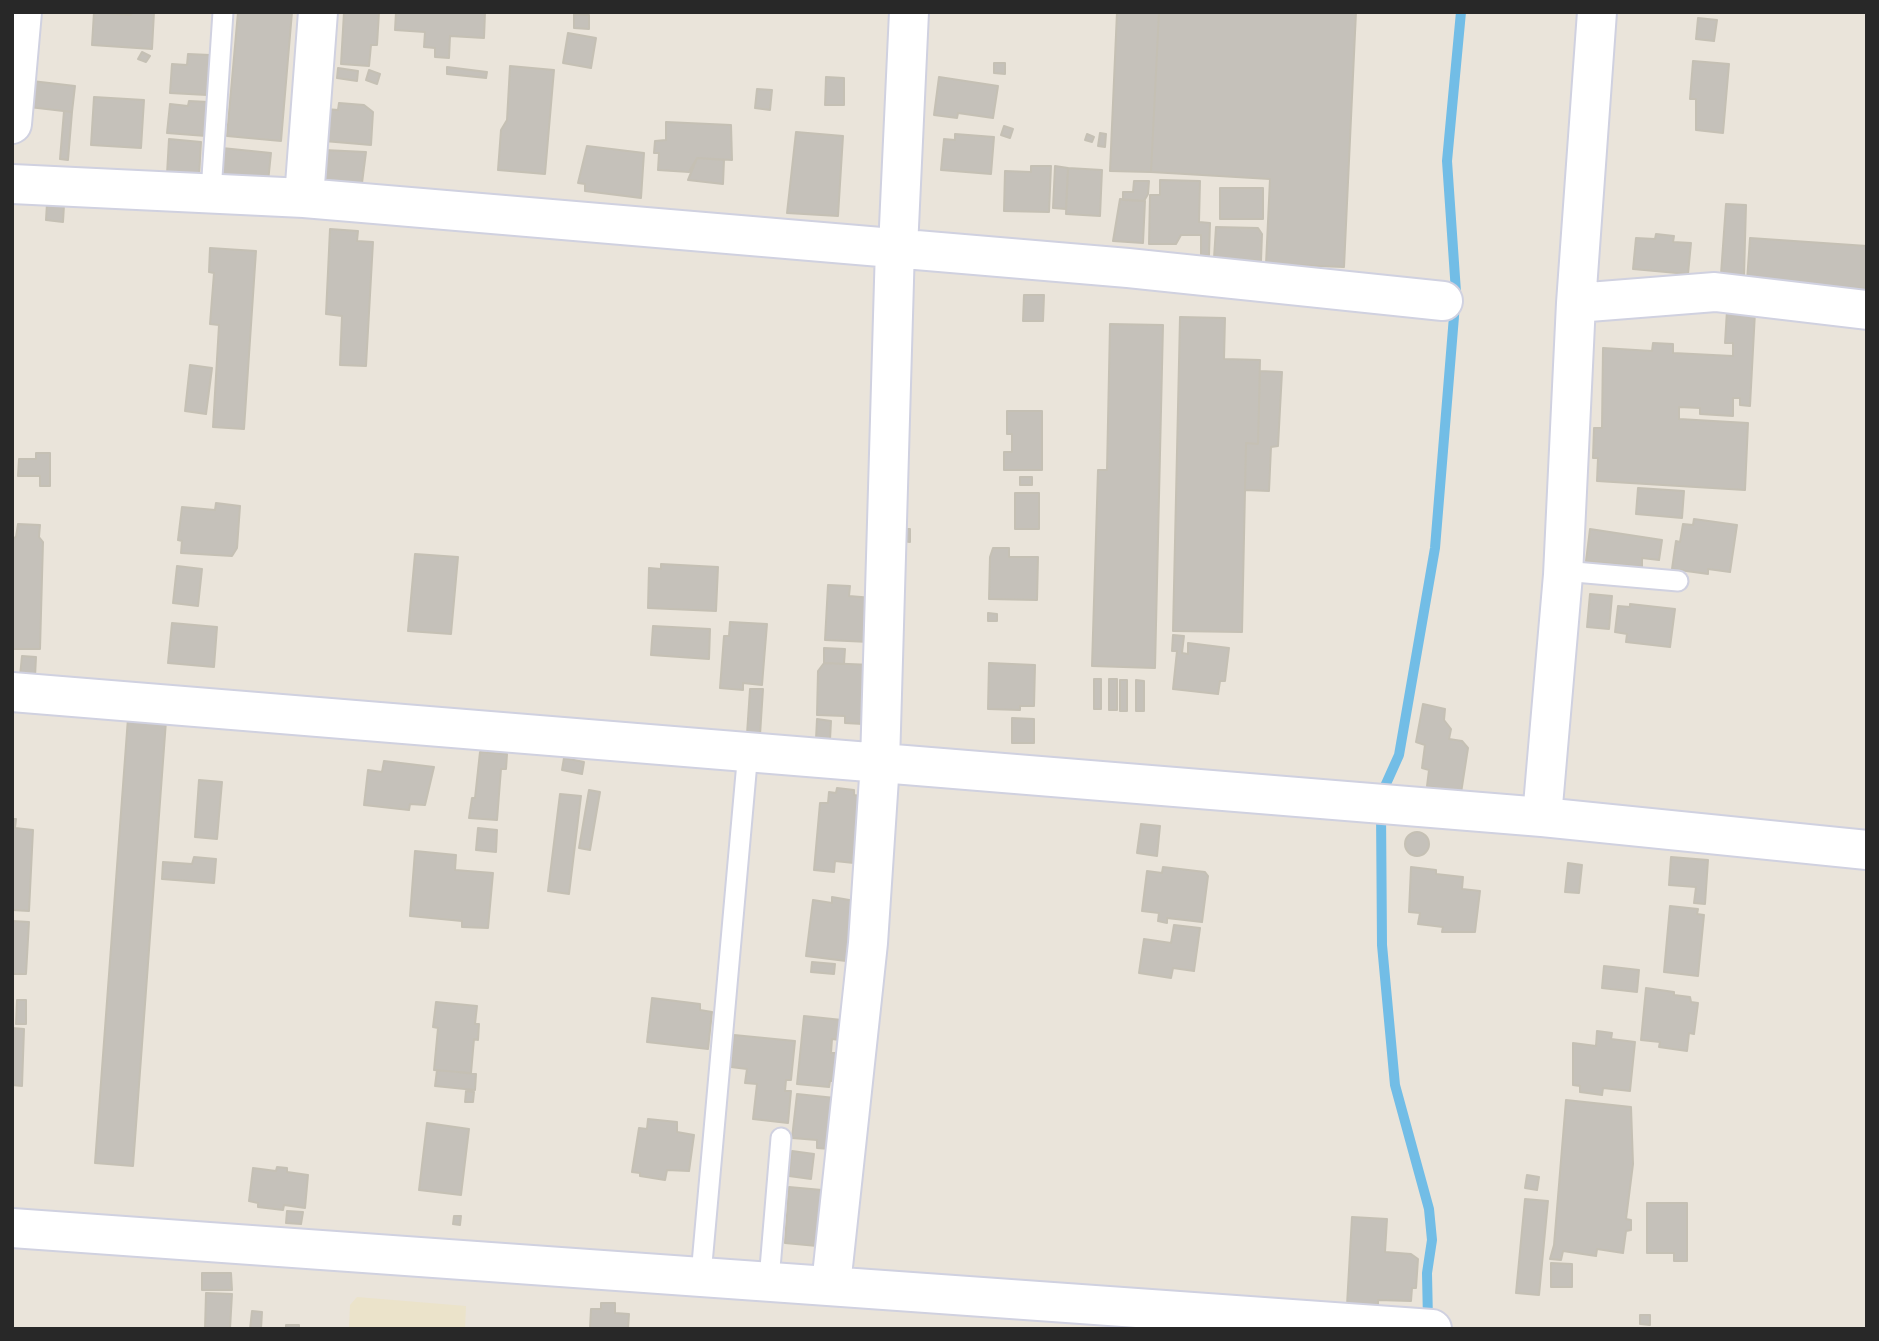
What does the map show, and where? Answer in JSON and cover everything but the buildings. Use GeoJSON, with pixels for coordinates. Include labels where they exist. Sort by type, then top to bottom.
{"type":"FeatureCollection","features":[{"type":"Feature","properties":{"kind":"street"},"geometry":{"type":"LineString","coordinates":[[12,124],[22,12]]}},
{"type":"Feature","properties":{"kind":"street"},"geometry":{"type":"LineString","coordinates":[[304,198],[318,12]]}},
{"type":"Feature","properties":{"kind":"street"},"geometry":{"type":"LineString","coordinates":[[831,1285],[868,943],[880,763],[896,247],[909,12]]}},
{"type":"Feature","properties":{"kind":"street"},"geometry":{"type":"LineString","coordinates":[[1542,817],[1563,571],[1576,303],[1597,12]]}},
{"type":"Feature","properties":{"kind":"street"},"geometry":{"type":"LineString","coordinates":[[12,184],[304,198],[896,247],[1443,301]]}},
{"type":"Feature","properties":{"kind":"street"},"geometry":{"type":"LineString","coordinates":[[1576,303],[1715,292],[1867,310]]}},
{"type":"Feature","properties":{"kind":"street"},"geometry":{"type":"LineString","coordinates":[[12,692],[1542,817],[1867,850]]}},
{"type":"Feature","properties":{"kind":"street"},"geometry":{"type":"LineString","coordinates":[[12,1228],[1432,1329]]}},
{"type":"Feature","properties":{"kind":"lane"},"geometry":{"type":"LineString","coordinates":[[211,192],[223,12]]}},
{"type":"Feature","properties":{"kind":"lane"},"geometry":{"type":"LineString","coordinates":[[1563,571],[1678,581]]}},
{"type":"Feature","properties":{"kind":"lane"},"geometry":{"type":"LineString","coordinates":[[701,1275],[748,751]]}},
{"type":"Feature","properties":{"kind":"lane"},"geometry":{"type":"LineString","coordinates":[[769,1280],[781,1138]]}},
{"type":"Feature","properties":{"kind":"shaded area"},"geometry":{"type":"Polygon","coordinates":[[[357,1297],[466,1306],[465,1329],[349,1329],[350,1305],[357,1297]]]}},
{"type":"Feature","properties":{"kind":"waterway"},"geometry":{"type":"LineString","coordinates":[[1381,795],[1399,755],[1435,548],[1456,292],[1447,161],[1461,12]]}},
{"type":"Feature","properties":{"kind":"waterway"},"geometry":{"type":"LineString","coordinates":[[1381,810],[1382,945],[1395,1085],[1429,1209],[1432,1240],[1427,1273],[1428,1321]]}}]}
